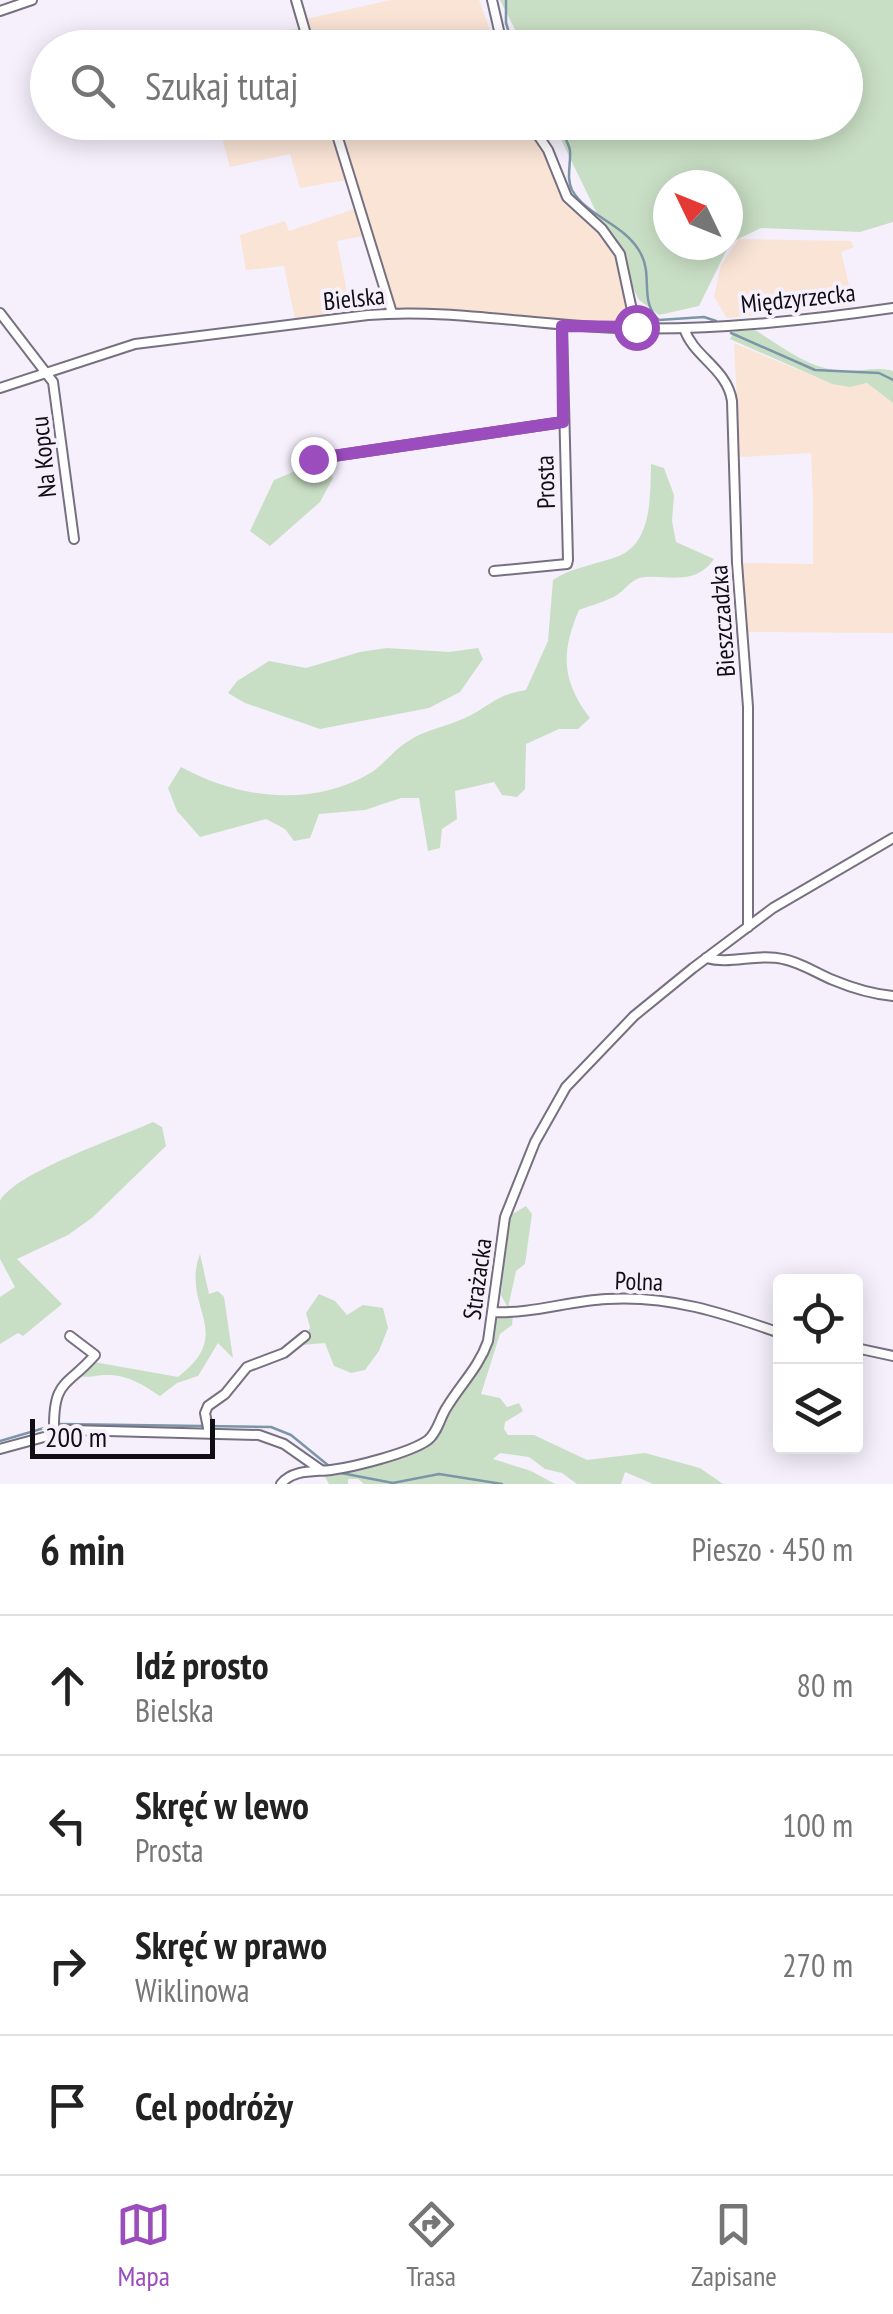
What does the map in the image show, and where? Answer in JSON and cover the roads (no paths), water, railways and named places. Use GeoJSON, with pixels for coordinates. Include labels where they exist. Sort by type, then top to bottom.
{"type":"FeatureCollection","features":[{"type":"Feature","properties":{"kind":"street"},"geometry":{"type":"LineString","coordinates":[[0,10],[32,0]]}},
{"type":"Feature","properties":{"kind":"street"},"geometry":{"type":"LineString","coordinates":[[296,0],[305,30]]}},
{"type":"Feature","properties":{"kind":"street"},"geometry":{"type":"LineString","coordinates":[[492,0],[499,30]]}},
{"type":"Feature","properties":{"kind":"street"},"geometry":{"type":"LineString","coordinates":[[339,140],[392,313]]}},
{"type":"Feature","properties":{"kind":"street"},"geometry":{"type":"LineString","coordinates":[[541,140],[567,197],[602,229],[620,254],[636,328]]}},
{"type":"Feature","properties":{"kind":"street","name":"Międzyrzecka"},"geometry":{"type":"LineString","coordinates":[[720,326],[893,306]]}},
{"type":"Feature","properties":{"kind":"street"},"geometry":{"type":"LineString","coordinates":[[0,313],[47,372]]}},
{"type":"Feature","properties":{"kind":"street","name":"Bielska"},"geometry":{"type":"LineString","coordinates":[[0,388],[135,344],[392,313],[562,326],[720,326]]}},
{"type":"Feature","properties":{"kind":"street","name":"Prosta"},"geometry":{"type":"LineString","coordinates":[[494,571],[567,564],[562,326]]}},
{"type":"Feature","properties":{"kind":"street","name":"Bieszczadzka"},"geometry":{"type":"LineString","coordinates":[[684,328],[688,340],[726,380],[731,393],[737,563],[748,706],[748,927]]}},
{"type":"Feature","properties":{"kind":"street","name":"Na Kopcu"},"geometry":{"type":"LineString","coordinates":[[47,372],[57,400],[57,426],[74,539]]}},
{"type":"Feature","properties":{"kind":"street"},"geometry":{"type":"LineString","coordinates":[[313,459],[563,422]]}},
{"type":"Feature","properties":{"kind":"street","name":"Strażacka"},"geometry":{"type":"LineString","coordinates":[[281,1484],[294,1474],[410,1448],[427,1440],[482,1360],[493,1312],[505,1218],[528,1158],[557,1100],[634,1016],[706,958],[773,908],[893,838]]}},
{"type":"Feature","properties":{"kind":"street"},"geometry":{"type":"LineString","coordinates":[[706,958],[717,962],[768,956],[789,960],[872,994],[893,996]]}},
{"type":"Feature","properties":{"kind":"street","name":"Polna"},"geometry":{"type":"LineString","coordinates":[[493,1312],[523,1313],[557,1304],[610,1298],[658,1300],[694,1304],[773,1330]]}},
{"type":"Feature","properties":{"kind":"street"},"geometry":{"type":"LineString","coordinates":[[54,1427],[63,1383],[94,1356],[70,1336]]}},
{"type":"Feature","properties":{"kind":"street"},"geometry":{"type":"LineString","coordinates":[[208,1427],[208,1406],[225,1394],[247,1368],[284,1353],[305,1336]]}},
{"type":"Feature","properties":{"kind":"street"},"geometry":{"type":"LineString","coordinates":[[863,1350],[893,1356]]}},
{"type":"Feature","properties":{"kind":"street"},"geometry":{"type":"LineString","coordinates":[[0,1448],[54,1427],[208,1427],[259,1435],[284,1444],[322,1470]]}},
{"type":"Feature","properties":{"kind":"waterway"},"geometry":{"type":"LineString","coordinates":[[506,0],[508,30]]}},
{"type":"Feature","properties":{"kind":"waterway"},"geometry":{"type":"LineString","coordinates":[[566,140],[572,190],[587,208],[626,235],[641,254],[653,313],[659,320],[704,317],[716,321]]}},
{"type":"Feature","properties":{"kind":"waterway"},"geometry":{"type":"LineString","coordinates":[[731,333],[815,370],[879,373],[893,380]]}},
{"type":"Feature","properties":{"kind":"waterway"},"geometry":{"type":"LineString","coordinates":[[59,1424],[271,1427],[291,1435],[329,1466]]}},
{"type":"Feature","properties":{"kind":"waterway"},"geometry":{"type":"LineString","coordinates":[[0,1441],[51,1426]]}},
{"type":"Feature","properties":{"kind":"waterway"},"geometry":{"type":"LineString","coordinates":[[341,1473],[393,1483],[439,1474],[502,1484]]}}]}
